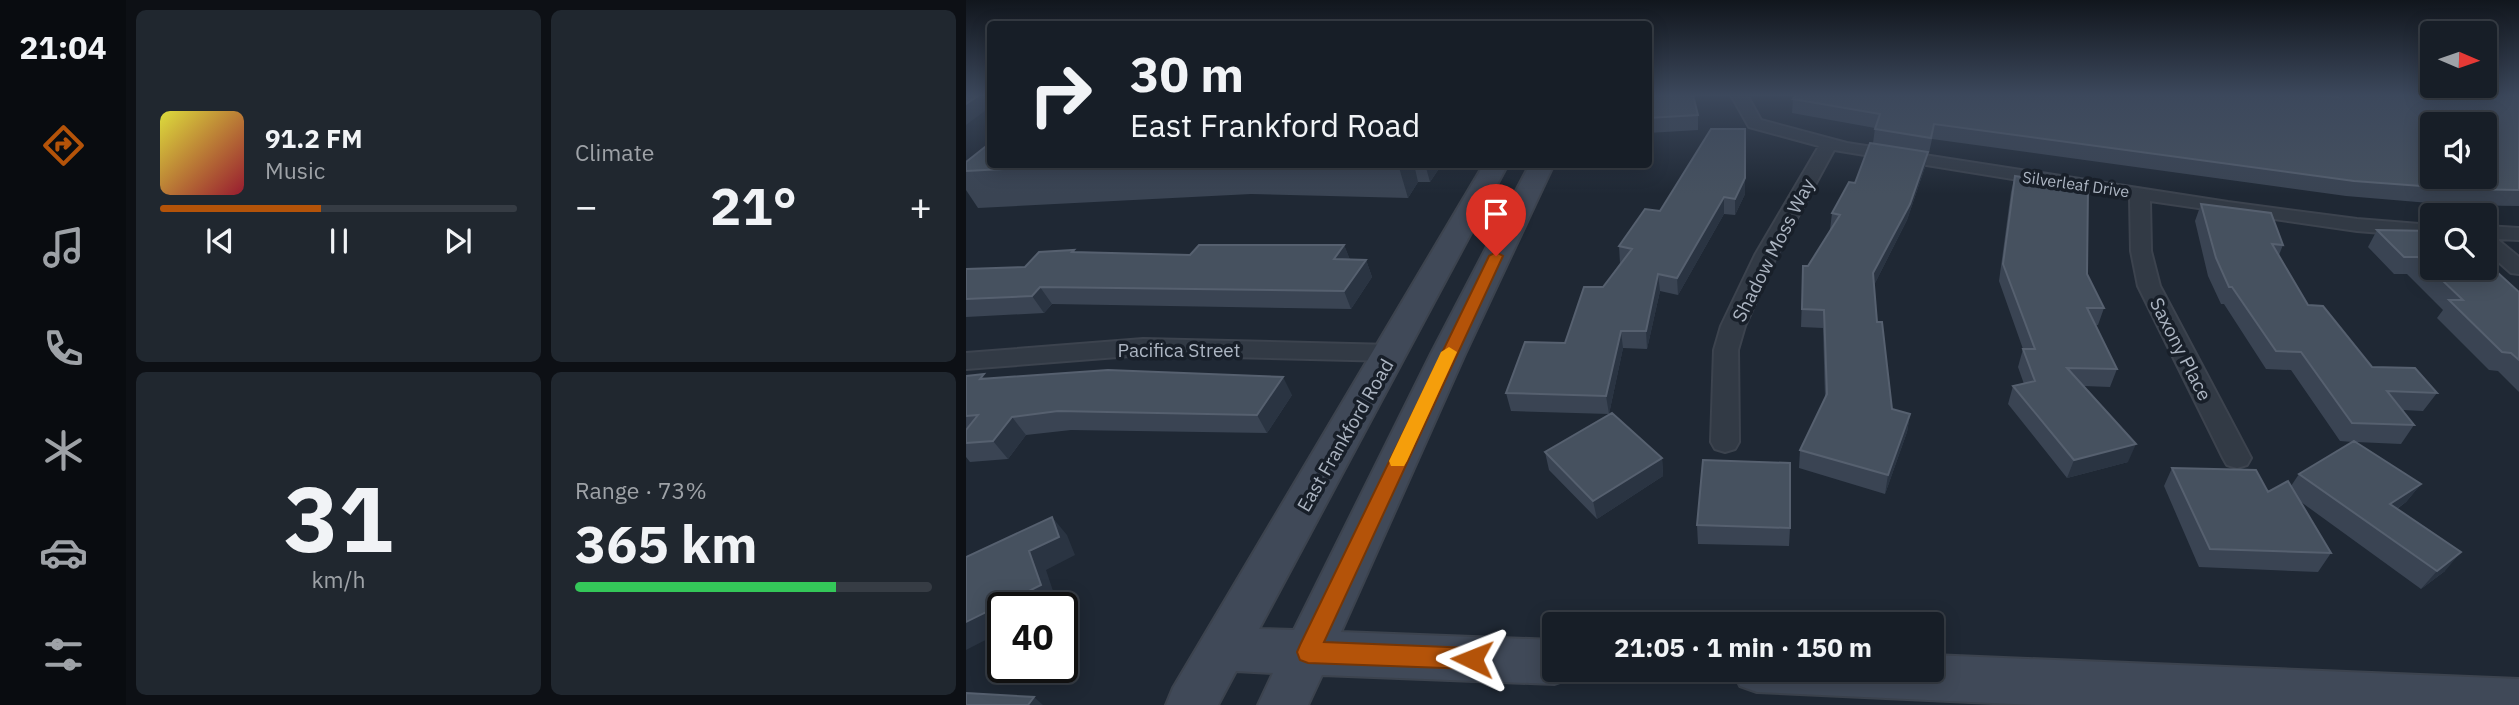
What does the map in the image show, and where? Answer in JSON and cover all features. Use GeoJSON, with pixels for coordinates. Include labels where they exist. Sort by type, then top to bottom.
{"type":"FeatureCollection","features":[{"type":"Feature","properties":{"kind":"main road","name":"East Frankford Road"},"geometry":{"type":"LineString","coordinates":[[1191,705],[1392,353],[1494,168]]}},
{"type":"Feature","properties":{"kind":"main road"},"geometry":{"type":"LineString","coordinates":[[1283,705],[1448,354],[1540,168]]}},
{"type":"Feature","properties":{"kind":"main road"},"geometry":{"type":"LineString","coordinates":[[1222,649],[1542,662]]}},
{"type":"Feature","properties":{"kind":"main road"},"geometry":{"type":"LineString","coordinates":[[1944,678],[2519,703]]}},
{"type":"Feature","properties":{"kind":"street","name":"Silverleaf Drive"},"geometry":{"type":"LineString","coordinates":[[1775,128],[1829,144],[2140,194],[2357,225],[2420,230]]}},
{"type":"Feature","properties":{"kind":"street","name":"Shadow Moss Way"},"geometry":{"type":"LineString","coordinates":[[1725,442],[1726,350],[1733,326],[1766,255],[1829,144]]}},
{"type":"Feature","properties":{"kind":"street","name":"Saxony Place"},"geometry":{"type":"LineString","coordinates":[[2140,194],[2141,251],[2149,286],[2237,458]]}},
{"type":"Feature","properties":{"kind":"street"},"geometry":{"type":"LineString","coordinates":[[2497,233],[2519,234]]}},
{"type":"Feature","properties":{"kind":"street"},"geometry":{"type":"LineString","coordinates":[[2497,249],[2519,268]]}},
{"type":"Feature","properties":{"kind":"street","name":"Pacifica Street"},"geometry":{"type":"LineString","coordinates":[[966,360],[1143,347],[1392,353]]}},
{"type":"Feature","properties":{"kind":"building"},"geometry":{"type":"Polygon","coordinates":[[[1933,128],[1931,138],[1875,129],[1933,128]]]}},
{"type":"Feature","properties":{"kind":"building"},"geometry":{"type":"Polygon","coordinates":[[[1963,128],[2420,128],[2420,186],[2354,181],[1963,128]]]}},
{"type":"Feature","properties":{"kind":"building"},"geometry":{"type":"Polygon","coordinates":[[[2497,128],[2519,128],[2519,190],[2462,189],[2497,189],[2497,128]]]}},
{"type":"Feature","properties":{"kind":"building"},"geometry":{"type":"Polygon","coordinates":[[[1711,129],[1745,129],[1745,178],[1735,199],[1724,197],[1677,278],[1658,274],[1646,331],[1621,331],[1606,396],[1506,393],[1525,342],[1565,343],[1584,287],[1603,287],[1632,249],[1619,246],[1645,209],[1660,211],[1711,129]]]}},
{"type":"Feature","properties":{"kind":"building"},"geometry":{"type":"Polygon","coordinates":[[[1870,143],[1928,152],[1910,204],[1873,273],[1877,322],[1882,322],[1892,409],[1910,414],[1888,475],[1800,450],[1827,394],[1824,310],[1802,309],[1803,266],[1808,266],[1840,215],[1832,213],[1849,182],[1855,183],[1870,143]]]}},
{"type":"Feature","properties":{"kind":"building"},"geometry":{"type":"Polygon","coordinates":[[[987,145],[987,168],[1025,168],[966,171],[966,162],[987,145]]]}},
{"type":"Feature","properties":{"kind":"building"},"geometry":{"type":"Polygon","coordinates":[[[2015,176],[2088,187],[2087,274],[2104,308],[2087,308],[2117,369],[2067,368],[2136,444],[2074,460],[2013,386],[2035,381],[2023,349],[2035,349],[2003,264],[2015,176]]]}},
{"type":"Feature","properties":{"kind":"building"},"geometry":{"type":"Polygon","coordinates":[[[2201,204],[2271,213],[2283,245],[2272,244],[2308,305],[2323,306],[2372,367],[2415,368],[2437,393],[2387,391],[2414,425],[2352,423],[2301,352],[2276,351],[2232,287],[2229,287],[2216,258],[2201,204]]]}},
{"type":"Feature","properties":{"kind":"building"},"geometry":{"type":"Polygon","coordinates":[[[2377,230],[2420,231],[2420,259],[2404,257],[2377,230]]]}},
{"type":"Feature","properties":{"kind":"building"},"geometry":{"type":"Polygon","coordinates":[[[1199,245],[1344,245],[1334,259],[1366,260],[1344,291],[1040,287],[1032,296],[966,299],[966,269],[1025,267],[1039,252],[1074,250],[1072,252],[1190,255],[1199,245]]]}},
{"type":"Feature","properties":{"kind":"building"},"geometry":{"type":"Polygon","coordinates":[[[2497,272],[2519,292],[2519,360],[2511,353],[2502,352],[2449,300],[2463,300],[2442,280],[2497,280],[2497,272]]]}},
{"type":"Feature","properties":{"kind":"building"},"geometry":{"type":"Polygon","coordinates":[[[1108,370],[1283,377],[1257,415],[1058,411],[1012,417],[993,441],[966,443],[966,430],[978,415],[966,416],[966,376],[984,374],[980,379],[1108,370]]]}},
{"type":"Feature","properties":{"kind":"building"},"geometry":{"type":"Polygon","coordinates":[[[1612,413],[1662,458],[1593,501],[1545,452],[1612,413]]]}},
{"type":"Feature","properties":{"kind":"building"},"geometry":{"type":"Polygon","coordinates":[[[2354,441],[2421,484],[2390,504],[2461,552],[2437,571],[2299,474],[2354,441]]]}},
{"type":"Feature","properties":{"kind":"building"},"geometry":{"type":"Polygon","coordinates":[[[1703,460],[1790,463],[1790,528],[1697,525],[1703,460]]]}},
{"type":"Feature","properties":{"kind":"building"},"geometry":{"type":"Polygon","coordinates":[[[2172,468],[2256,470],[2268,492],[2288,481],[2331,553],[2210,549],[2172,468]]]}},
{"type":"Feature","properties":{"kind":"building"},"geometry":{"type":"Polygon","coordinates":[[[1052,517],[1059,537],[1029,551],[1041,585],[1027,592],[987,592],[987,612],[966,622],[966,557],[1052,517]]]}},
{"type":"Feature","properties":{"kind":"building"},"geometry":{"type":"Polygon","coordinates":[[[966,693],[1034,697],[1028,705],[966,705],[966,693]]]}},
{"type":"Feature","properties":{"kind":"slow traffic"},"geometry":{"type":"LineString","coordinates":[[1398,461],[1449,352]]}},
{"type":"Feature","properties":{"kind":"route"},"geometry":{"type":"LineString","coordinates":[[1472,659],[1308,652],[1496,256]]}}]}
